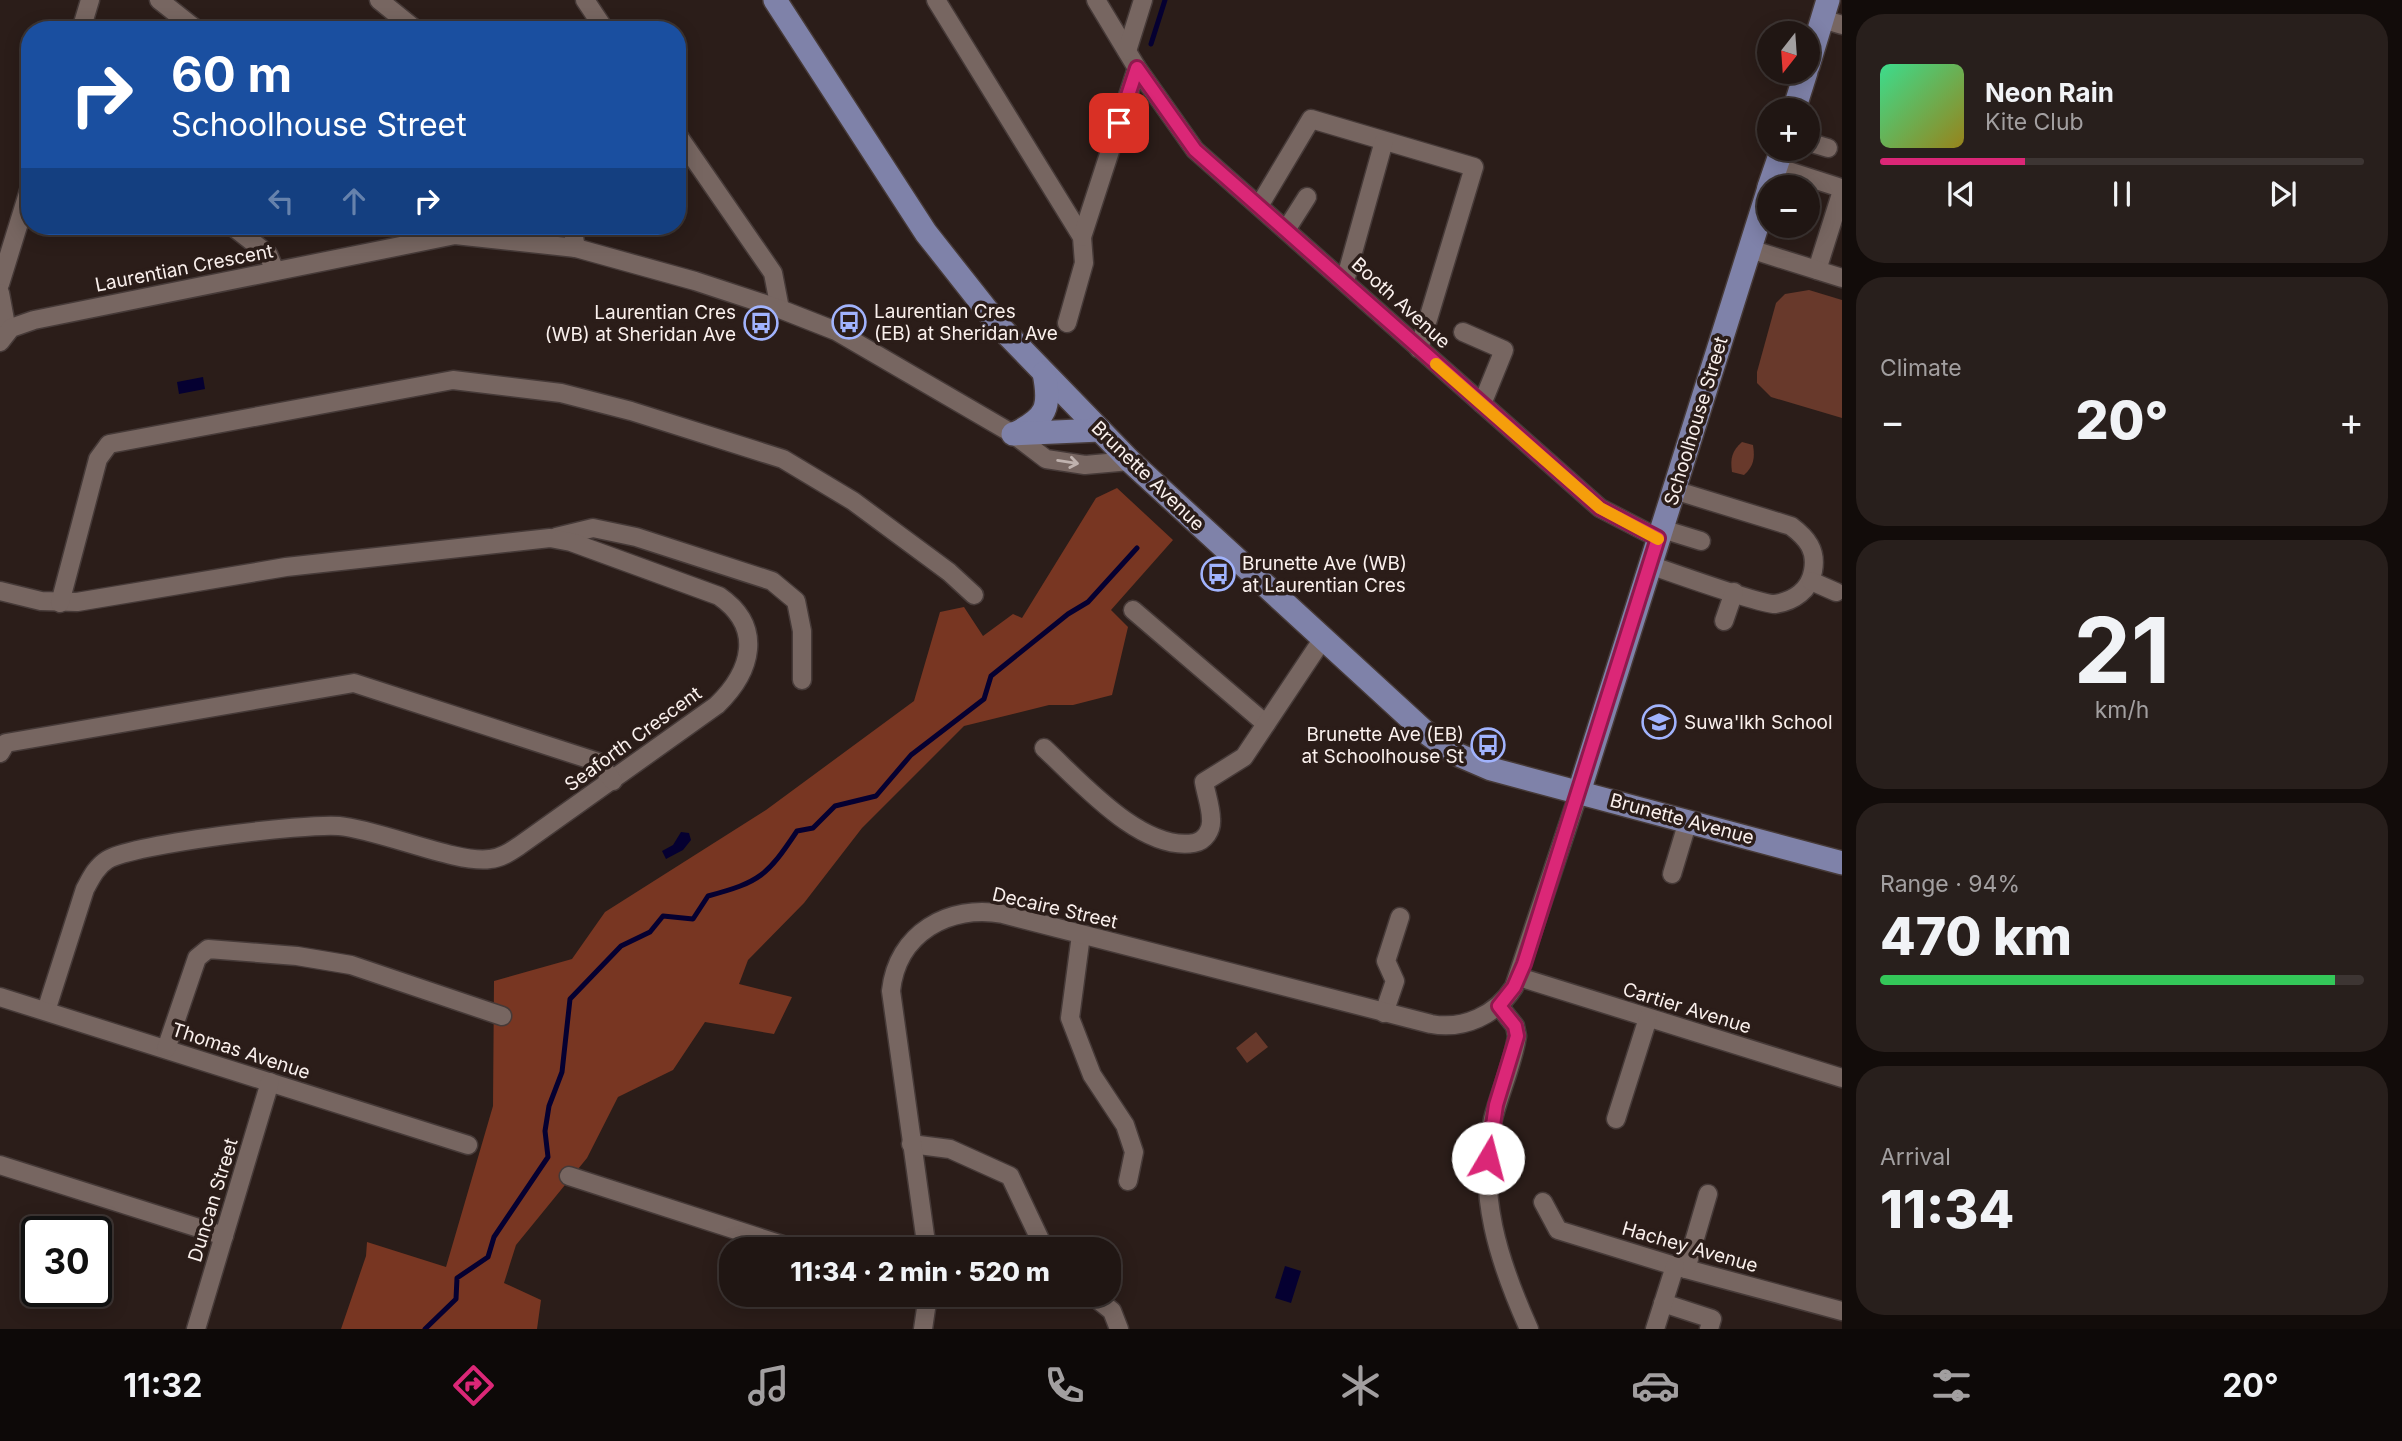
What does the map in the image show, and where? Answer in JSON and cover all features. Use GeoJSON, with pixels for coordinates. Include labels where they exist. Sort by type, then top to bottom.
{"type":"FeatureCollection","features":[{"type":"Feature","properties":{"kind":"main road","name":"Brunette Avenue"},"geometry":{"type":"LineString","coordinates":[[775,0],[926,233],[1001,328],[1130,461],[1424,731],[1454,752],[1491,769],[1842,863]]}},
{"type":"Feature","properties":{"kind":"main road"},"geometry":{"type":"LineString","coordinates":[[1820,39],[1831,15]]}},
{"type":"Feature","properties":{"kind":"main road","name":"Schoolhouse Street"},"geometry":{"type":"LineString","coordinates":[[1578,792],[1774,173]]}},
{"type":"Feature","properties":{"kind":"main road"},"geometry":{"type":"LineString","coordinates":[[1013,435],[1038,422],[1045,412],[1044,373]]}},
{"type":"Feature","properties":{"kind":"main road"},"geometry":{"type":"LineString","coordinates":[[1013,435],[1100,430]]}},
{"type":"Feature","properties":{"kind":"street"},"geometry":{"type":"LineString","coordinates":[[84,21],[90,0]]}},
{"type":"Feature","properties":{"kind":"street"},"geometry":{"type":"LineString","coordinates":[[159,0],[186,21]]}},
{"type":"Feature","properties":{"kind":"street"},"geometry":{"type":"LineString","coordinates":[[379,0],[405,21]]}},
{"type":"Feature","properties":{"kind":"street"},"geometry":{"type":"LineString","coordinates":[[585,0],[600,21]]}},
{"type":"Feature","properties":{"kind":"street"},"geometry":{"type":"LineString","coordinates":[[936,0],[1082,237]]}},
{"type":"Feature","properties":{"kind":"street","name":"Booth Avenue"},"geometry":{"type":"LineString","coordinates":[[1096,0],[1137,68],[1195,150],[1600,508],[1660,534],[1701,541]]}},
{"type":"Feature","properties":{"kind":"street"},"geometry":{"type":"LineString","coordinates":[[1127,51],[1143,0]]}},
{"type":"Feature","properties":{"kind":"street"},"geometry":{"type":"LineString","coordinates":[[1067,323],[1084,263],[1082,237],[1137,68]]}},
{"type":"Feature","properties":{"kind":"street"},"geometry":{"type":"LineString","coordinates":[[1259,206],[1311,119],[1474,167],[1419,349]]}},
{"type":"Feature","properties":{"kind":"street"},"geometry":{"type":"LineString","coordinates":[[1345,281],[1384,141]]}},
{"type":"Feature","properties":{"kind":"street"},"geometry":{"type":"LineString","coordinates":[[1820,146],[1828,148]]}},
{"type":"Feature","properties":{"kind":"street"},"geometry":{"type":"LineString","coordinates":[[686,147],[773,273],[780,309]]}},
{"type":"Feature","properties":{"kind":"street"},"geometry":{"type":"LineString","coordinates":[[1774,173],[1838,187],[1841,194],[1817,270]]}},
{"type":"Feature","properties":{"kind":"street"},"geometry":{"type":"LineString","coordinates":[[1286,230],[1307,197]]}},
{"type":"Feature","properties":{"kind":"street"},"geometry":{"type":"LineString","coordinates":[[0,284],[21,216]]}},
{"type":"Feature","properties":{"kind":"street"},"geometry":{"type":"LineString","coordinates":[[244,235],[268,254],[275,271]]}},
{"type":"Feature","properties":{"kind":"street","name":"Laurentian Crescent"},"geometry":{"type":"LineString","coordinates":[[4,337],[34,320],[275,271],[430,235]]}},
{"type":"Feature","properties":{"kind":"street","name":"Laurentian Crescent"},"geometry":{"type":"LineString","coordinates":[[486,235],[576,248],[621,258],[780,309],[835,331],[1013,435],[1046,459],[1085,465],[1130,461]]}},
{"type":"Feature","properties":{"kind":"street"},"geometry":{"type":"LineString","coordinates":[[574,235],[576,248]]}},
{"type":"Feature","properties":{"kind":"street"},"geometry":{"type":"LineString","coordinates":[[1750,249],[1842,278]]}},
{"type":"Feature","properties":{"kind":"street"},"geometry":{"type":"LineString","coordinates":[[0,293],[4,337]]}},
{"type":"Feature","properties":{"kind":"street"},"geometry":{"type":"LineString","coordinates":[[1463,332],[1504,350],[1482,404]]}},
{"type":"Feature","properties":{"kind":"street"},"geometry":{"type":"LineString","coordinates":[[60,603],[98,459],[109,444],[453,380],[561,393],[631,411],[783,459],[809,472],[853,501],[949,572],[974,595]]}},
{"type":"Feature","properties":{"kind":"street"},"geometry":{"type":"LineString","coordinates":[[1650,565],[1773,604],[1799,596],[1811,581],[1815,558],[1806,537],[1791,526],[1674,489]]}},
{"type":"Feature","properties":{"kind":"street"},"geometry":{"type":"LineString","coordinates":[[550,538],[593,528],[636,537],[772,581],[796,601],[802,631],[802,680]]}},
{"type":"Feature","properties":{"kind":"street","name":"Seaforth Crescent"},"geometry":{"type":"LineString","coordinates":[[0,591],[60,603],[97,600],[286,567],[550,538],[571,542],[719,596],[738,612],[748,635],[747,660],[728,694],[612,781],[519,846],[492,859],[461,857],[369,830],[319,825],[119,854],[106,860],[92,876],[46,1011]]}},
{"type":"Feature","properties":{"kind":"street"},"geometry":{"type":"LineString","coordinates":[[1811,581],[1836,592]]}},
{"type":"Feature","properties":{"kind":"street"},"geometry":{"type":"LineString","coordinates":[[1724,621],[1734,592]]}},
{"type":"Feature","properties":{"kind":"street"},"geometry":{"type":"LineString","coordinates":[[1133,610],[1266,724]]}},
{"type":"Feature","properties":{"kind":"street"},"geometry":{"type":"LineString","coordinates":[[1044,748],[1131,826],[1178,842],[1200,841],[1210,828],[1204,782],[1244,757],[1322,640]]}},
{"type":"Feature","properties":{"kind":"street"},"geometry":{"type":"LineString","coordinates":[[0,753],[6,743],[354,682],[598,762],[612,781]]}},
{"type":"Feature","properties":{"kind":"street","name":"Schoolhouse Street"},"geometry":{"type":"LineString","coordinates":[[1499,1006],[1519,977],[1578,792]]}},
{"type":"Feature","properties":{"kind":"street"},"geometry":{"type":"LineString","coordinates":[[1672,874],[1688,821]]}},
{"type":"Feature","properties":{"kind":"street","name":"Decaire Street"},"geometry":{"type":"LineString","coordinates":[[925,1237],[891,999],[894,976],[909,944],[934,923],[973,911],[1003,914],[1431,1024],[1450,1025],[1475,1020],[1499,1006]]}},
{"type":"Feature","properties":{"kind":"street"},"geometry":{"type":"LineString","coordinates":[[1384,1013],[1395,981],[1387,961],[1400,917]]}},
{"type":"Feature","properties":{"kind":"street"},"geometry":{"type":"LineString","coordinates":[[1081,934],[1070,1018],[1092,1075],[1125,1125],[1134,1152],[1128,1181]]}},
{"type":"Feature","properties":{"kind":"street"},"geometry":{"type":"LineString","coordinates":[[166,1049],[197,958],[208,950],[297,956],[351,965],[502,1017]]}},
{"type":"Feature","properties":{"kind":"street","name":"Cartier Avenue"},"geometry":{"type":"LineString","coordinates":[[1519,977],[1842,1078]]}},
{"type":"Feature","properties":{"kind":"street","name":"Thomas Avenue"},"geometry":{"type":"LineString","coordinates":[[0,997],[468,1145]]}},
{"type":"Feature","properties":{"kind":"street"},"geometry":{"type":"LineString","coordinates":[[1499,1006],[1515,1026],[1517,1036],[1492,1124],[1488,1191],[1500,1260],[1529,1329]]}},
{"type":"Feature","properties":{"kind":"street"},"geometry":{"type":"LineString","coordinates":[[1616,1119],[1648,1018]]}},
{"type":"Feature","properties":{"kind":"street","name":"Duncan Street"},"geometry":{"type":"LineString","coordinates":[[195,1329],[270,1082]]}},
{"type":"Feature","properties":{"kind":"street"},"geometry":{"type":"LineString","coordinates":[[911,1144],[950,1149],[1010,1176],[1039,1237]]}},
{"type":"Feature","properties":{"kind":"street"},"geometry":{"type":"LineString","coordinates":[[0,1165],[223,1236]]}},
{"type":"Feature","properties":{"kind":"street"},"geometry":{"type":"LineString","coordinates":[[569,1176],[758,1237]]}},
{"type":"Feature","properties":{"kind":"street"},"geometry":{"type":"LineString","coordinates":[[1655,1329],[1662,1303],[1680,1267],[1708,1194]]}},
{"type":"Feature","properties":{"kind":"street","name":"Hachey Avenue"},"geometry":{"type":"LineString","coordinates":[[1543,1202],[1558,1230],[1680,1267],[1842,1311]]}},
{"type":"Feature","properties":{"kind":"street"},"geometry":{"type":"LineString","coordinates":[[1662,1303],[1712,1319],[1709,1329]]}},
{"type":"Feature","properties":{"kind":"street"},"geometry":{"type":"LineString","coordinates":[[923,1329],[926,1307]]}},
{"type":"Feature","properties":{"kind":"street"},"geometry":{"type":"LineString","coordinates":[[1107,1307],[1112,1311],[1119,1329]]}},
{"type":"Feature","properties":{"kind":"shaded area"},"geometry":{"type":"Polygon","coordinates":[[[1809,290],[1842,300],[1842,418],[1771,397],[1757,383],[1757,372],[1776,303],[1785,294],[1809,290]]]}},
{"type":"Feature","properties":{"kind":"shaded area"},"geometry":{"type":"Polygon","coordinates":[[[203,377],[205,389],[179,394],[177,382],[203,377]]]}},
{"type":"Feature","properties":{"kind":"shaded area"},"geometry":{"type":"Polygon","coordinates":[[[1742,442],[1753,445],[1754,450],[1752,465],[1744,475],[1732,472],[1731,467],[1734,452],[1742,442]]]}},
{"type":"Feature","properties":{"kind":"shaded area"},"geometry":{"type":"Polygon","coordinates":[[[1117,488],[1173,540],[1111,610],[1128,627],[1112,695],[1073,705],[1049,705],[964,726],[862,828],[804,903],[748,960],[739,984],[792,997],[774,1034],[705,1022],[673,1070],[618,1097],[587,1158],[516,1245],[504,1283],[541,1300],[537,1329],[341,1329],[366,1256],[367,1242],[446,1267],[493,1106],[494,981],[572,959],[605,912],[766,810],[914,701],[940,612],[964,607],[983,636],[1013,614],[1022,618],[1096,498],[1117,488]]]}},
{"type":"Feature","properties":{"kind":"shaded area"},"geometry":{"type":"Polygon","coordinates":[[[681,832],[689,833],[691,840],[683,850],[666,859],[662,851],[673,845],[681,832]]]}},
{"type":"Feature","properties":{"kind":"shaded area"},"geometry":{"type":"Polygon","coordinates":[[[1256,1032],[1268,1047],[1247,1063],[1236,1048],[1256,1032]]]}},
{"type":"Feature","properties":{"kind":"shaded area"},"geometry":{"type":"Polygon","coordinates":[[[1285,1266],[1301,1271],[1291,1303],[1275,1298],[1285,1266]]]}},
{"type":"Feature","properties":{"kind":"waterway"},"geometry":{"type":"LineString","coordinates":[[1151,44],[1165,0]]}},
{"type":"Feature","properties":{"kind":"waterway"},"geometry":{"type":"LineString","coordinates":[[425,1329],[456,1299],[457,1278],[488,1257],[494,1237],[548,1157],[545,1131],[549,1106],[562,1072],[570,999],[621,946],[650,932],[663,916],[693,919],[708,896],[740,886],[761,875],[778,858],[797,831],[813,828],[835,806],[876,796],[911,755],[984,699],[991,676],[1068,614],[1088,602],[1137,548]]}},
{"type":"Feature","properties":{"kind":"slow traffic"},"geometry":{"type":"LineString","coordinates":[[1436,364],[1600,508],[1658,539]]}},
{"type":"Feature","properties":{"kind":"place","name":"Laurentian Cres (EB) at Sheridan Ave"},"geometry":{"type":"Point","coordinates":[849,322]}},
{"type":"Feature","properties":{"kind":"place","name":"Laurentian Cres (WB) at Sheridan Ave"},"geometry":{"type":"Point","coordinates":[761,323]}},
{"type":"Feature","properties":{"kind":"place","name":"Brunette Ave (WB) at Laurentian Cres"},"geometry":{"type":"Point","coordinates":[1218,574]}},
{"type":"Feature","properties":{"kind":"place","name":"Suwa'lkh School"},"geometry":{"type":"Point","coordinates":[1659,722]}},
{"type":"Feature","properties":{"kind":"place","name":"Brunette Ave (EB) at Schoolhouse St"},"geometry":{"type":"Point","coordinates":[1488,745]}},
{"type":"Feature","properties":{"kind":"route"},"geometry":{"type":"LineString","coordinates":[[1119,123],[1137,68],[1195,150],[1600,508],[1658,538],[1524,964],[1514,987],[1499,1006],[1515,1026],[1517,1036],[1496,1105],[1488,1158]]}}]}
